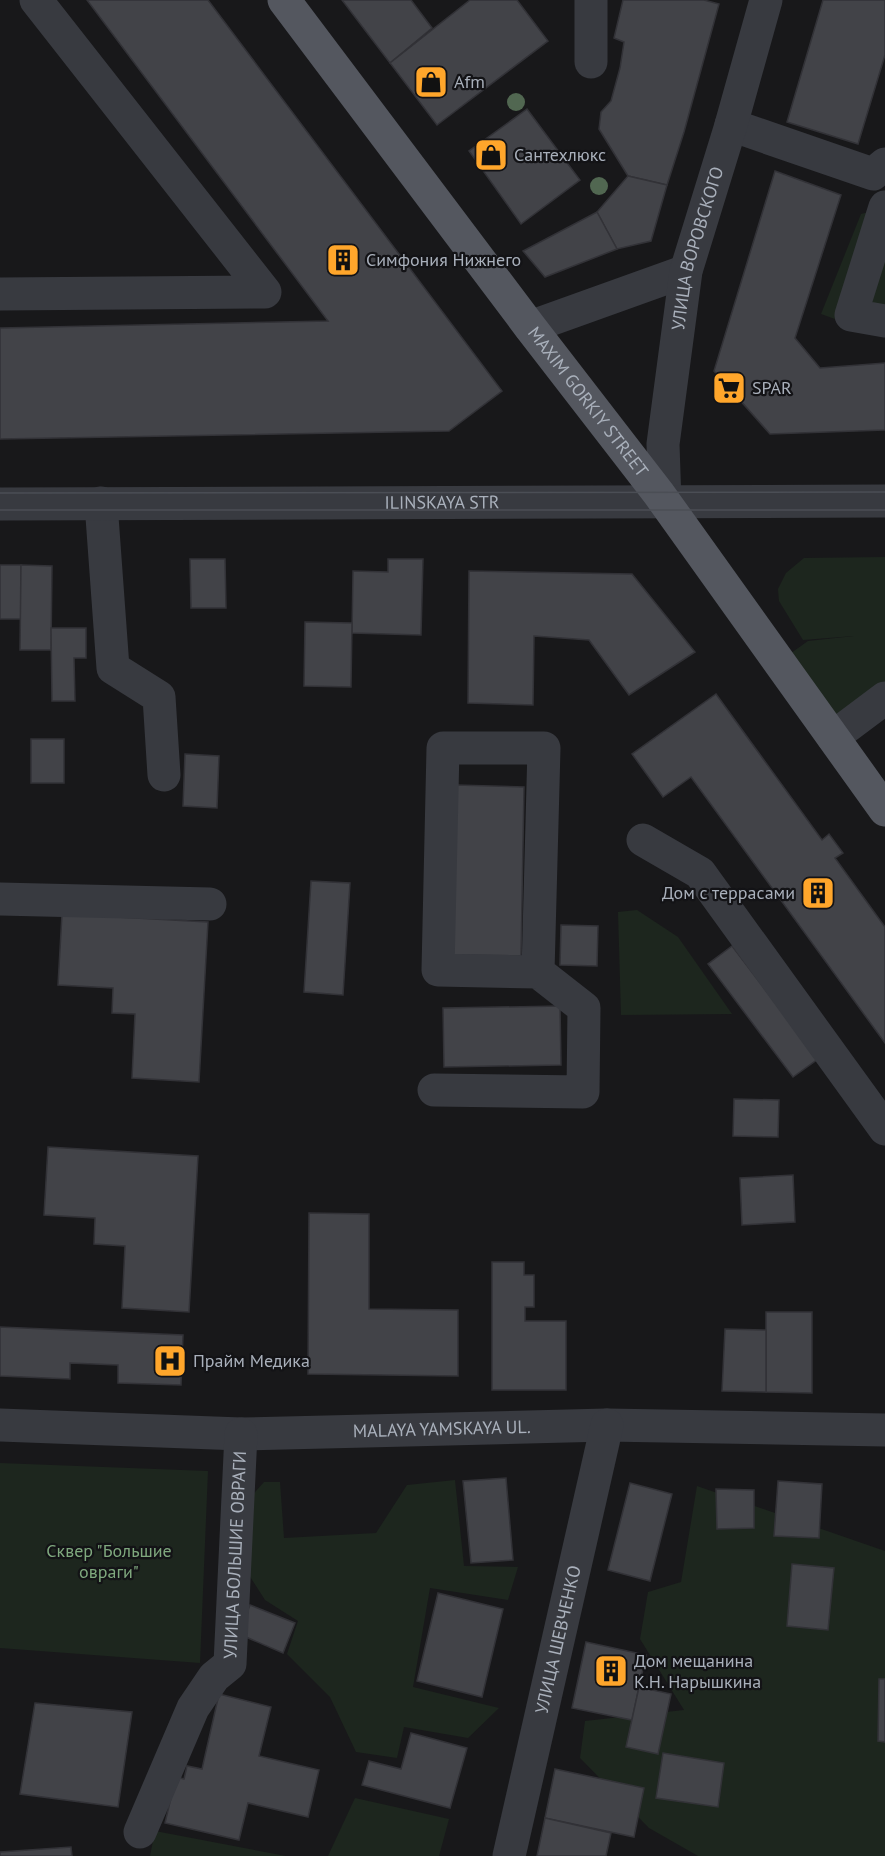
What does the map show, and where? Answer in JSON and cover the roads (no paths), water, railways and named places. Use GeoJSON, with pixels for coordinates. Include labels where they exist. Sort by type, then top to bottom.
{"type":"FeatureCollection","features":[{"type":"Feature","properties":{"kind":"main road","name":"MAXIM GORKIY STREET"},"geometry":{"type":"LineString","coordinates":[[284,0],[665,503],[885,810]]}},
{"type":"Feature","properties":{"kind":"street"},"geometry":{"type":"LineString","coordinates":[[0,294],[265,292],[36,0]]}},
{"type":"Feature","properties":{"kind":"street"},"geometry":{"type":"LineString","coordinates":[[591,0],[591,62]]}},
{"type":"Feature","properties":{"kind":"street","name":"УЛИЦА ВОРОВСКОГО"},"geometry":{"type":"LineString","coordinates":[[665,503],[663,444],[686,271],[731,125],[766,0]]}},
{"type":"Feature","properties":{"kind":"street"},"geometry":{"type":"LineString","coordinates":[[731,125],[881,173]]}},
{"type":"Feature","properties":{"kind":"street"},"geometry":{"type":"LineString","coordinates":[[885,207],[851,315],[885,321]]}},
{"type":"Feature","properties":{"kind":"street"},"geometry":{"type":"LineString","coordinates":[[530,327],[686,271]]}},
{"type":"Feature","properties":{"kind":"street","name":"ILINSKAYA STR"},"geometry":{"type":"LineString","coordinates":[[0,504],[885,501]]}},
{"type":"Feature","properties":{"kind":"street"},"geometry":{"type":"LineString","coordinates":[[101,503],[113,668],[159,697],[164,775]]}},
{"type":"Feature","properties":{"kind":"street"},"geometry":{"type":"LineString","coordinates":[[833,737],[885,698]]}},
{"type":"Feature","properties":{"kind":"street"},"geometry":{"type":"LineString","coordinates":[[434,1090],[583,1092],[584,1008],[538,972],[438,970],[443,748],[544,748],[538,972]]}},
{"type":"Feature","properties":{"kind":"street"},"geometry":{"type":"LineString","coordinates":[[643,840],[700,873],[885,1129]]}},
{"type":"Feature","properties":{"kind":"street"},"geometry":{"type":"LineString","coordinates":[[0,899],[210,904]]}},
{"type":"Feature","properties":{"kind":"street","name":"MALAYA YAMSKAYA UL."},"geometry":{"type":"LineString","coordinates":[[0,1425],[241,1434],[607,1425],[885,1430]]}},
{"type":"Feature","properties":{"kind":"street","name":"УЛИЦА ШЕВЧЕНКО"},"geometry":{"type":"LineString","coordinates":[[509,1856],[607,1425]]}},
{"type":"Feature","properties":{"kind":"street","name":"УЛИЦА БОЛЬШИЕ ОВРАГИ"},"geometry":{"type":"LineString","coordinates":[[140,1832],[194,1708],[213,1677],[230,1664],[241,1434]]}},
{"type":"Feature","properties":{"kind":"tram line"},"geometry":{"type":"LineString","coordinates":[[0,493],[885,492]]}},
{"type":"Feature","properties":{"kind":"tram line"},"geometry":{"type":"LineString","coordinates":[[0,510],[885,510]]}},
{"type":"Feature","properties":{"kind":"place","name":"Afm"},"geometry":{"type":"Point","coordinates":[431,82]}},
{"type":"Feature","properties":{"kind":"place","name":"Сантехлюкс"},"geometry":{"type":"Point","coordinates":[491,155]}},
{"type":"Feature","properties":{"kind":"place","name":"Симфония Нижнего"},"geometry":{"type":"Point","coordinates":[343,260]}},
{"type":"Feature","properties":{"kind":"place","name":"SPAR"},"geometry":{"type":"Point","coordinates":[729,388]}},
{"type":"Feature","properties":{"kind":"place","name":"Дом с террасами"},"geometry":{"type":"Point","coordinates":[818,893]}},
{"type":"Feature","properties":{"kind":"place","name":"Прайм Медика"},"geometry":{"type":"Point","coordinates":[170,1361]}},
{"type":"Feature","properties":{"kind":"place","name":"Дом мещанина К.Н. Нарышкина"},"geometry":{"type":"Point","coordinates":[611,1671]}},
{"type":"Feature","properties":{"kind":"park label","name":"Сквер \"Большие овраги\""},"geometry":{"type":"Point","coordinates":[109,1561]}}]}
